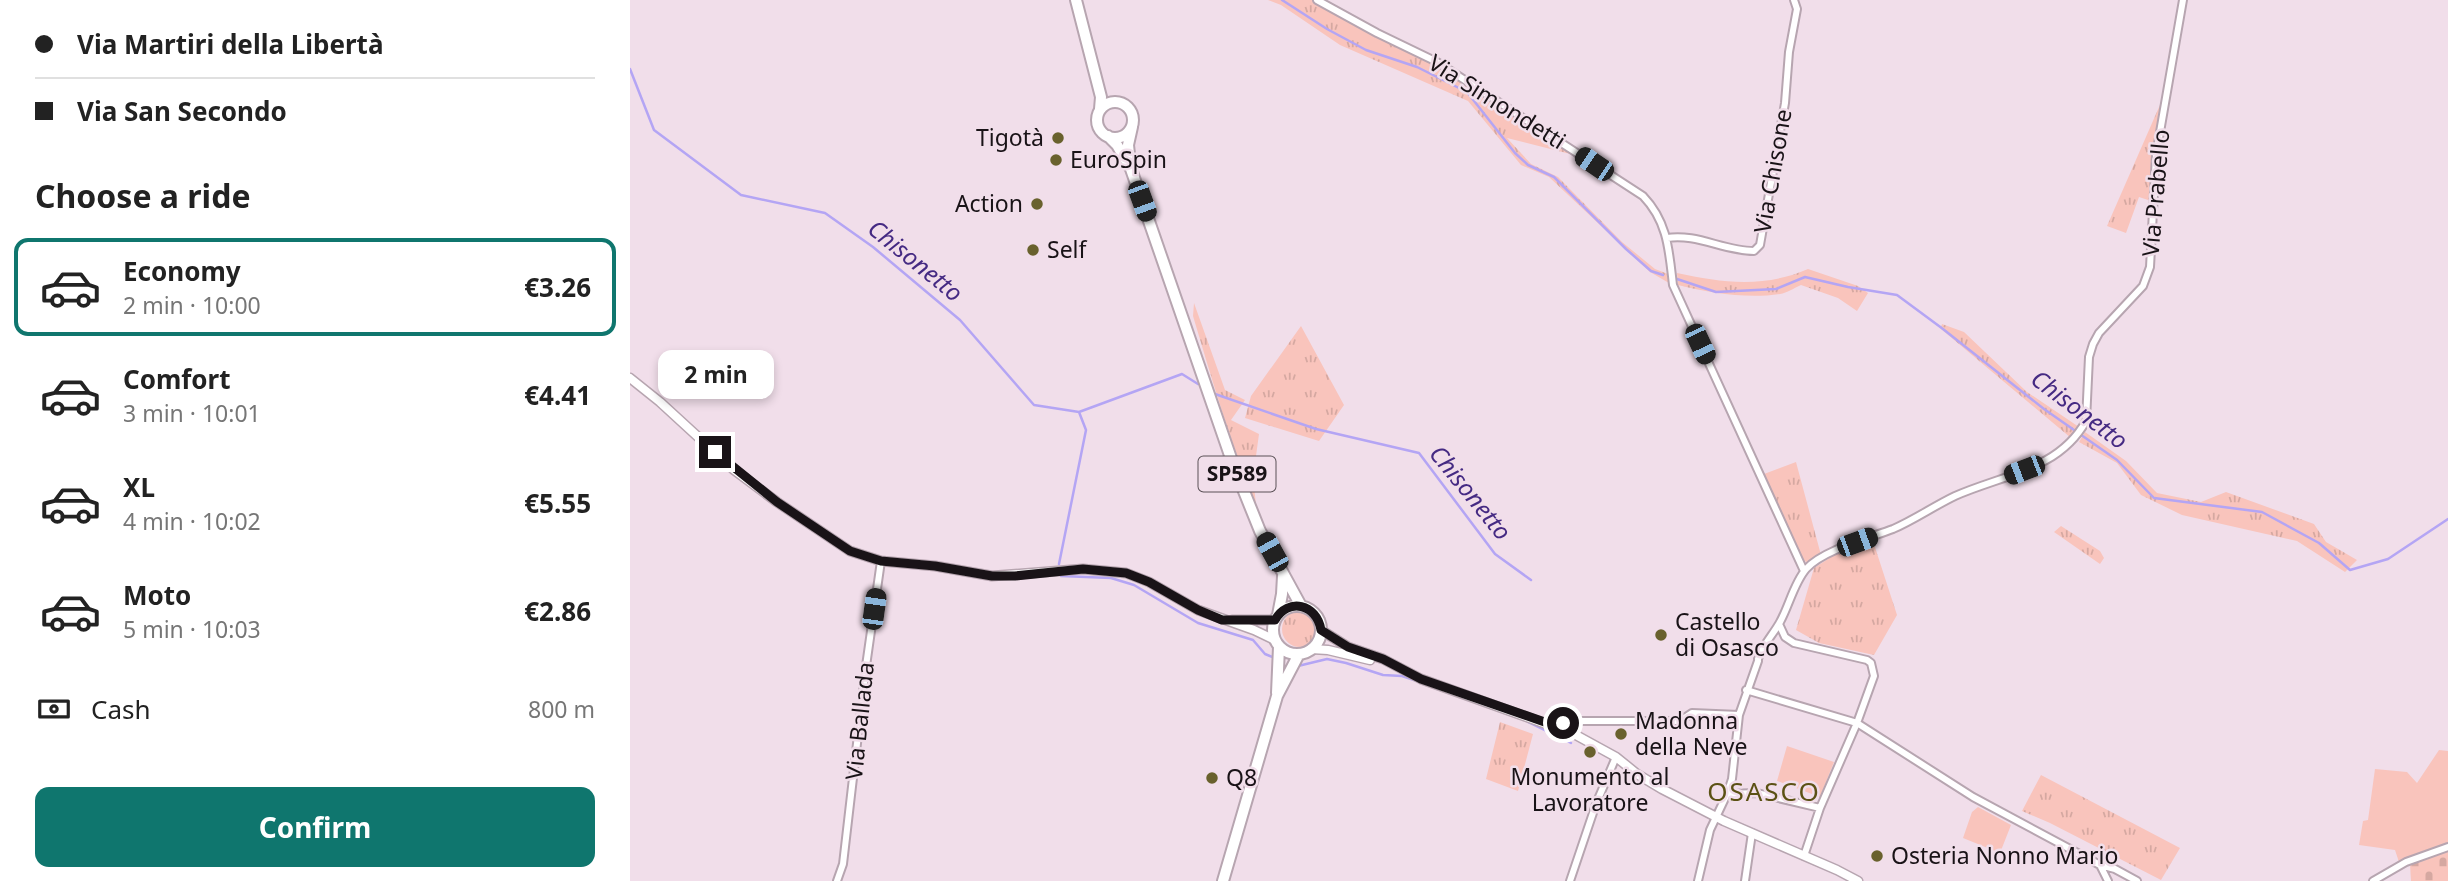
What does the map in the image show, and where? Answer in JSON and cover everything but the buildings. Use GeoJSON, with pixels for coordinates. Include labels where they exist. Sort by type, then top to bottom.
{"type":"FeatureCollection","features":[{"type":"Feature","properties":{"kind":"main road","name":"SP589"},"geometry":{"type":"LineString","coordinates":[[1076,0],[1101,97],[1098,126],[1117,145],[1131,169],[1233,464],[1260,531],[1301,606],[1313,612],[1321,630]]}},
{"type":"Feature","properties":{"kind":"main road"},"geometry":{"type":"LineString","coordinates":[[1082,0],[1102,76],[1114,102]]}},
{"type":"Feature","properties":{"kind":"main road"},"geometry":{"type":"LineString","coordinates":[[1100,109],[1120,102],[1129,109],[1133,120],[1129,131],[1120,137],[1108,136]]}},
{"type":"Feature","properties":{"kind":"main road","name":"SP589"},"geometry":{"type":"LineString","coordinates":[[1131,169],[1128,145],[1132,125]]}},
{"type":"Feature","properties":{"kind":"main road"},"geometry":{"type":"LineString","coordinates":[[1277,696],[1277,643],[1273,626],[1282,594],[1283,573]]}},
{"type":"Feature","properties":{"kind":"main road"},"geometry":{"type":"LineString","coordinates":[[1276,617],[1288,607],[1301,606]]}},
{"type":"Feature","properties":{"kind":"main road"},"geometry":{"type":"LineString","coordinates":[[1311,649],[1321,630]]}},
{"type":"Feature","properties":{"kind":"main road"},"geometry":{"type":"LineString","coordinates":[[1223,881],[1277,696],[1299,654],[1285,651],[1277,643]]}},
{"type":"Feature","properties":{"kind":"main road","name":"SP589"},"geometry":{"type":"LineString","coordinates":[[1299,654],[1311,649]]}},
{"type":"Feature","properties":{"kind":"street","name":"Via Simondetti"},"geometry":{"type":"LineString","coordinates":[[1317,0],[1437,62],[1643,196],[1657,210],[1667,238],[1673,285],[1804,571]]}},
{"type":"Feature","properties":{"kind":"street","name":"Via Chisone"},"geometry":{"type":"LineString","coordinates":[[1667,238],[1679,236],[1742,251],[1754,251],[1760,244],[1786,103],[1789,52],[1797,9],[1794,0]]}},
{"type":"Feature","properties":{"kind":"street","name":"Via Prabello"},"geometry":{"type":"LineString","coordinates":[[1804,571],[1840,548],[1896,527],[1959,495],[2042,463],[2069,446],[2082,429],[2086,421],[2089,357],[2093,344],[2099,333],[2143,286],[2150,267],[2156,155],[2183,0]]}},
{"type":"Feature","properties":{"kind":"street"},"geometry":{"type":"LineString","coordinates":[[630,378],[733,469],[850,551],[881,561],[935,566],[992,576],[1083,569],[1126,573],[1149,582],[1198,610],[1254,630],[1277,643]]}},
{"type":"Feature","properties":{"kind":"street","name":"Via Ballada"},"geometry":{"type":"LineString","coordinates":[[837,881],[845,853],[881,561]]}},
{"type":"Feature","properties":{"kind":"street"},"geometry":{"type":"LineString","coordinates":[[1698,881],[1715,816],[1732,779],[1739,715],[1746,691],[1763,645],[1779,624],[1804,571]]}},
{"type":"Feature","properties":{"kind":"street"},"geometry":{"type":"LineString","coordinates":[[1222,620],[1276,617]]}},
{"type":"Feature","properties":{"kind":"street"},"geometry":{"type":"LineString","coordinates":[[1779,624],[1785,637],[1794,643],[1871,663],[1874,676],[1820,808],[1804,856]]}},
{"type":"Feature","properties":{"kind":"street","name":"SP589"},"geometry":{"type":"LineString","coordinates":[[1321,630],[1348,647],[1383,659],[1451,691],[1556,726],[1586,740],[1616,757],[1637,774],[1715,816],[1858,881]]}},
{"type":"Feature","properties":{"kind":"street","name":"SP589"},"geometry":{"type":"LineString","coordinates":[[1311,649],[1344,653],[1398,668]]}},
{"type":"Feature","properties":{"kind":"street"},"geometry":{"type":"LineString","coordinates":[[1746,691],[1857,723],[1973,797],[2100,865],[2115,869],[2137,881]]}},
{"type":"Feature","properties":{"kind":"street"},"geometry":{"type":"LineString","coordinates":[[1556,726],[1583,721],[1680,721],[1692,713],[1739,715]]}},
{"type":"Feature","properties":{"kind":"street"},"geometry":{"type":"LineString","coordinates":[[1570,881],[1596,804],[1616,757]]}},
{"type":"Feature","properties":{"kind":"street"},"geometry":{"type":"LineString","coordinates":[[1727,794],[1757,793],[1820,808]]}},
{"type":"Feature","properties":{"kind":"street"},"geometry":{"type":"LineString","coordinates":[[1745,881],[1752,833]]}},
{"type":"Feature","properties":{"kind":"street"},"geometry":{"type":"LineString","coordinates":[[2373,881],[2406,862],[2448,847]]}},
{"type":"Feature","properties":{"kind":"street"},"geometry":{"type":"LineString","coordinates":[[2100,865],[2108,881]]}},
{"type":"Feature","properties":{"kind":"green space"},"geometry":{"type":"Polygon","coordinates":[[[1268,0],[1315,0],[1354,25],[1438,66],[1578,156],[1507,138],[1531,164],[1558,177],[1622,242],[1655,269],[1668,274],[1669,283],[1650,272],[1549,177],[1521,165],[1468,101],[1340,45],[1281,5],[1268,0]]]}},
{"type":"Feature","properties":{"kind":"green space"},"geometry":{"type":"Polygon","coordinates":[[[2163,98],[2156,137],[2151,201],[2139,197],[2126,233],[2107,226],[2163,98]]]}},
{"type":"Feature","properties":{"kind":"green space"},"geometry":{"type":"Polygon","coordinates":[[[1808,269],[1858,286],[1868,293],[1857,311],[1838,298],[1801,285],[1780,294],[1729,294],[1678,285],[1677,273],[1743,282],[1776,279],[1808,269]]]}},
{"type":"Feature","properties":{"kind":"green space"},"geometry":{"type":"Polygon","coordinates":[[[1194,303],[1225,390],[1245,400],[1231,420],[1259,434],[1253,478],[1256,504],[1214,387],[1193,316],[1194,303]]]}},
{"type":"Feature","properties":{"kind":"green space"},"geometry":{"type":"Polygon","coordinates":[[[1942,324],[1964,332],[2027,392],[2079,427],[2071,438],[1941,329],[1942,324]]]}},
{"type":"Feature","properties":{"kind":"green space"},"geometry":{"type":"Polygon","coordinates":[[[1301,326],[1344,405],[1319,441],[1245,418],[1251,396],[1301,326]]]}},
{"type":"Feature","properties":{"kind":"green space"},"geometry":{"type":"Polygon","coordinates":[[[2085,432],[2126,461],[2157,493],[2201,502],[2226,492],[2314,524],[2326,542],[2357,560],[2345,572],[2297,541],[2182,515],[2141,495],[2117,463],[2079,442],[2085,432]]]}},
{"type":"Feature","properties":{"kind":"green space"},"geometry":{"type":"Polygon","coordinates":[[[1796,462],[1821,555],[1808,563],[1803,560],[1764,474],[1796,462]]]}},
{"type":"Feature","properties":{"kind":"green space"},"geometry":{"type":"Polygon","coordinates":[[[2061,526],[2100,551],[2104,558],[2100,564],[2054,532],[2061,526]]]}},
{"type":"Feature","properties":{"kind":"green space"},"geometry":{"type":"Polygon","coordinates":[[[1872,538],[1897,615],[1874,655],[1819,643],[1796,630],[1814,568],[1842,550],[1872,538]]]}},
{"type":"Feature","properties":{"kind":"green space"},"geometry":{"type":"Polygon","coordinates":[[[1300,611],[1313,616],[1318,629],[1313,642],[1300,647],[1287,642],[1282,629],[1287,616],[1300,611]]]}},
{"type":"Feature","properties":{"kind":"green space"},"geometry":{"type":"Polygon","coordinates":[[[1500,722],[1533,734],[1518,791],[1486,779],[1500,722]]]}},
{"type":"Feature","properties":{"kind":"green space"},"geometry":{"type":"Polygon","coordinates":[[[1787,746],[1834,762],[1820,797],[1777,781],[1787,746]]]}},
{"type":"Feature","properties":{"kind":"green space"},"geometry":{"type":"Polygon","coordinates":[[[2439,750],[2448,751],[2448,844],[2399,862],[2395,850],[2359,845],[2363,821],[2368,820],[2375,769],[2407,772],[2417,783],[2439,750]]]}},
{"type":"Feature","properties":{"kind":"green space"},"geometry":{"type":"Polygon","coordinates":[[[2041,775],[2180,848],[2161,880],[2022,811],[2041,775]]]}},
{"type":"Feature","properties":{"kind":"green space"},"geometry":{"type":"Polygon","coordinates":[[[1978,807],[2011,825],[2000,853],[1963,838],[1972,812],[1978,807]]]}},
{"type":"Feature","properties":{"kind":"green space"},"geometry":{"type":"Polygon","coordinates":[[[2448,849],[2448,881],[2411,881],[2410,864],[2448,849]]]}},
{"type":"Feature","properties":{"kind":"waterway","name":"Chisonetto"},"geometry":{"type":"LineString","coordinates":[[1282,0],[1366,50],[1417,67],[1467,92],[1515,153],[1528,165],[1554,177],[1626,249],[1651,271],[1663,275]]}},
{"type":"Feature","properties":{"kind":"waterway","name":"Chisonetto"},"geometry":{"type":"LineString","coordinates":[[630,69],[654,130],[741,195],[825,213],[873,247],[960,320],[1034,405],[1079,412],[1182,374],[1198,384]]}},
{"type":"Feature","properties":{"kind":"waterway","name":"Chisonetto"},"geometry":{"type":"LineString","coordinates":[[1677,279],[1716,292],[1776,289],[1805,277],[1897,295],[2044,409],[2117,460],[2154,498],[2262,512],[2319,543],[2350,570],[2388,559],[2448,519]]}},
{"type":"Feature","properties":{"kind":"waterway","name":"Chisonetto"},"geometry":{"type":"LineString","coordinates":[[1215,394],[1316,429],[1419,453],[1495,554],[1531,580]]}},
{"type":"Feature","properties":{"kind":"waterway"},"geometry":{"type":"LineString","coordinates":[[1059,564],[1086,430],[1079,412]]}},
{"type":"Feature","properties":{"kind":"waterway"},"geometry":{"type":"LineString","coordinates":[[1061,576],[1111,578],[1134,585],[1198,623],[1253,640],[1265,654],[1275,658]]}},
{"type":"Feature","properties":{"kind":"waterway"},"geometry":{"type":"LineString","coordinates":[[1298,666],[1327,659],[1420,682]]}},
{"type":"Feature","properties":{"kind":"waterway"},"geometry":{"type":"LineString","coordinates":[[1528,722],[1571,743]]}},
{"type":"Feature","properties":{"kind":"place","name":"Tigotà"},"geometry":{"type":"Point","coordinates":[1058,138]}},
{"type":"Feature","properties":{"kind":"place","name":"EuroSpin"},"geometry":{"type":"Point","coordinates":[1056,160]}},
{"type":"Feature","properties":{"kind":"place","name":"Action"},"geometry":{"type":"Point","coordinates":[1037,204]}},
{"type":"Feature","properties":{"kind":"place","name":"Self"},"geometry":{"type":"Point","coordinates":[1033,250]}},
{"type":"Feature","properties":{"kind":"place","name":"Castello di Osasco"},"geometry":{"type":"Point","coordinates":[1661,635]}},
{"type":"Feature","properties":{"kind":"place","name":"Madonna della Neve"},"geometry":{"type":"Point","coordinates":[1621,734]}},
{"type":"Feature","properties":{"kind":"place","name":"Monumento al Lavoratore"},"geometry":{"type":"Point","coordinates":[1590,752]}},
{"type":"Feature","properties":{"kind":"place","name":"Q8"},"geometry":{"type":"Point","coordinates":[1212,778]}},
{"type":"Feature","properties":{"kind":"place","name":"Osteria Nonno Mario"},"geometry":{"type":"Point","coordinates":[1877,856]}},
{"type":"Feature","properties":{"kind":"district","name":"OSASCO"},"geometry":{"type":"Point","coordinates":[1764,792]}},
{"type":"Feature","properties":{"kind":"route"},"geometry":{"type":"LineString","coordinates":[[715,452],[777,502],[850,551],[881,561],[935,566],[992,576],[1083,569],[1126,573],[1222,620],[1275,620],[1282,610],[1301,606],[1313,612],[1321,630],[1348,647],[1383,659],[1410,674],[1461,694],[1556,726],[1563,723]]}}]}
